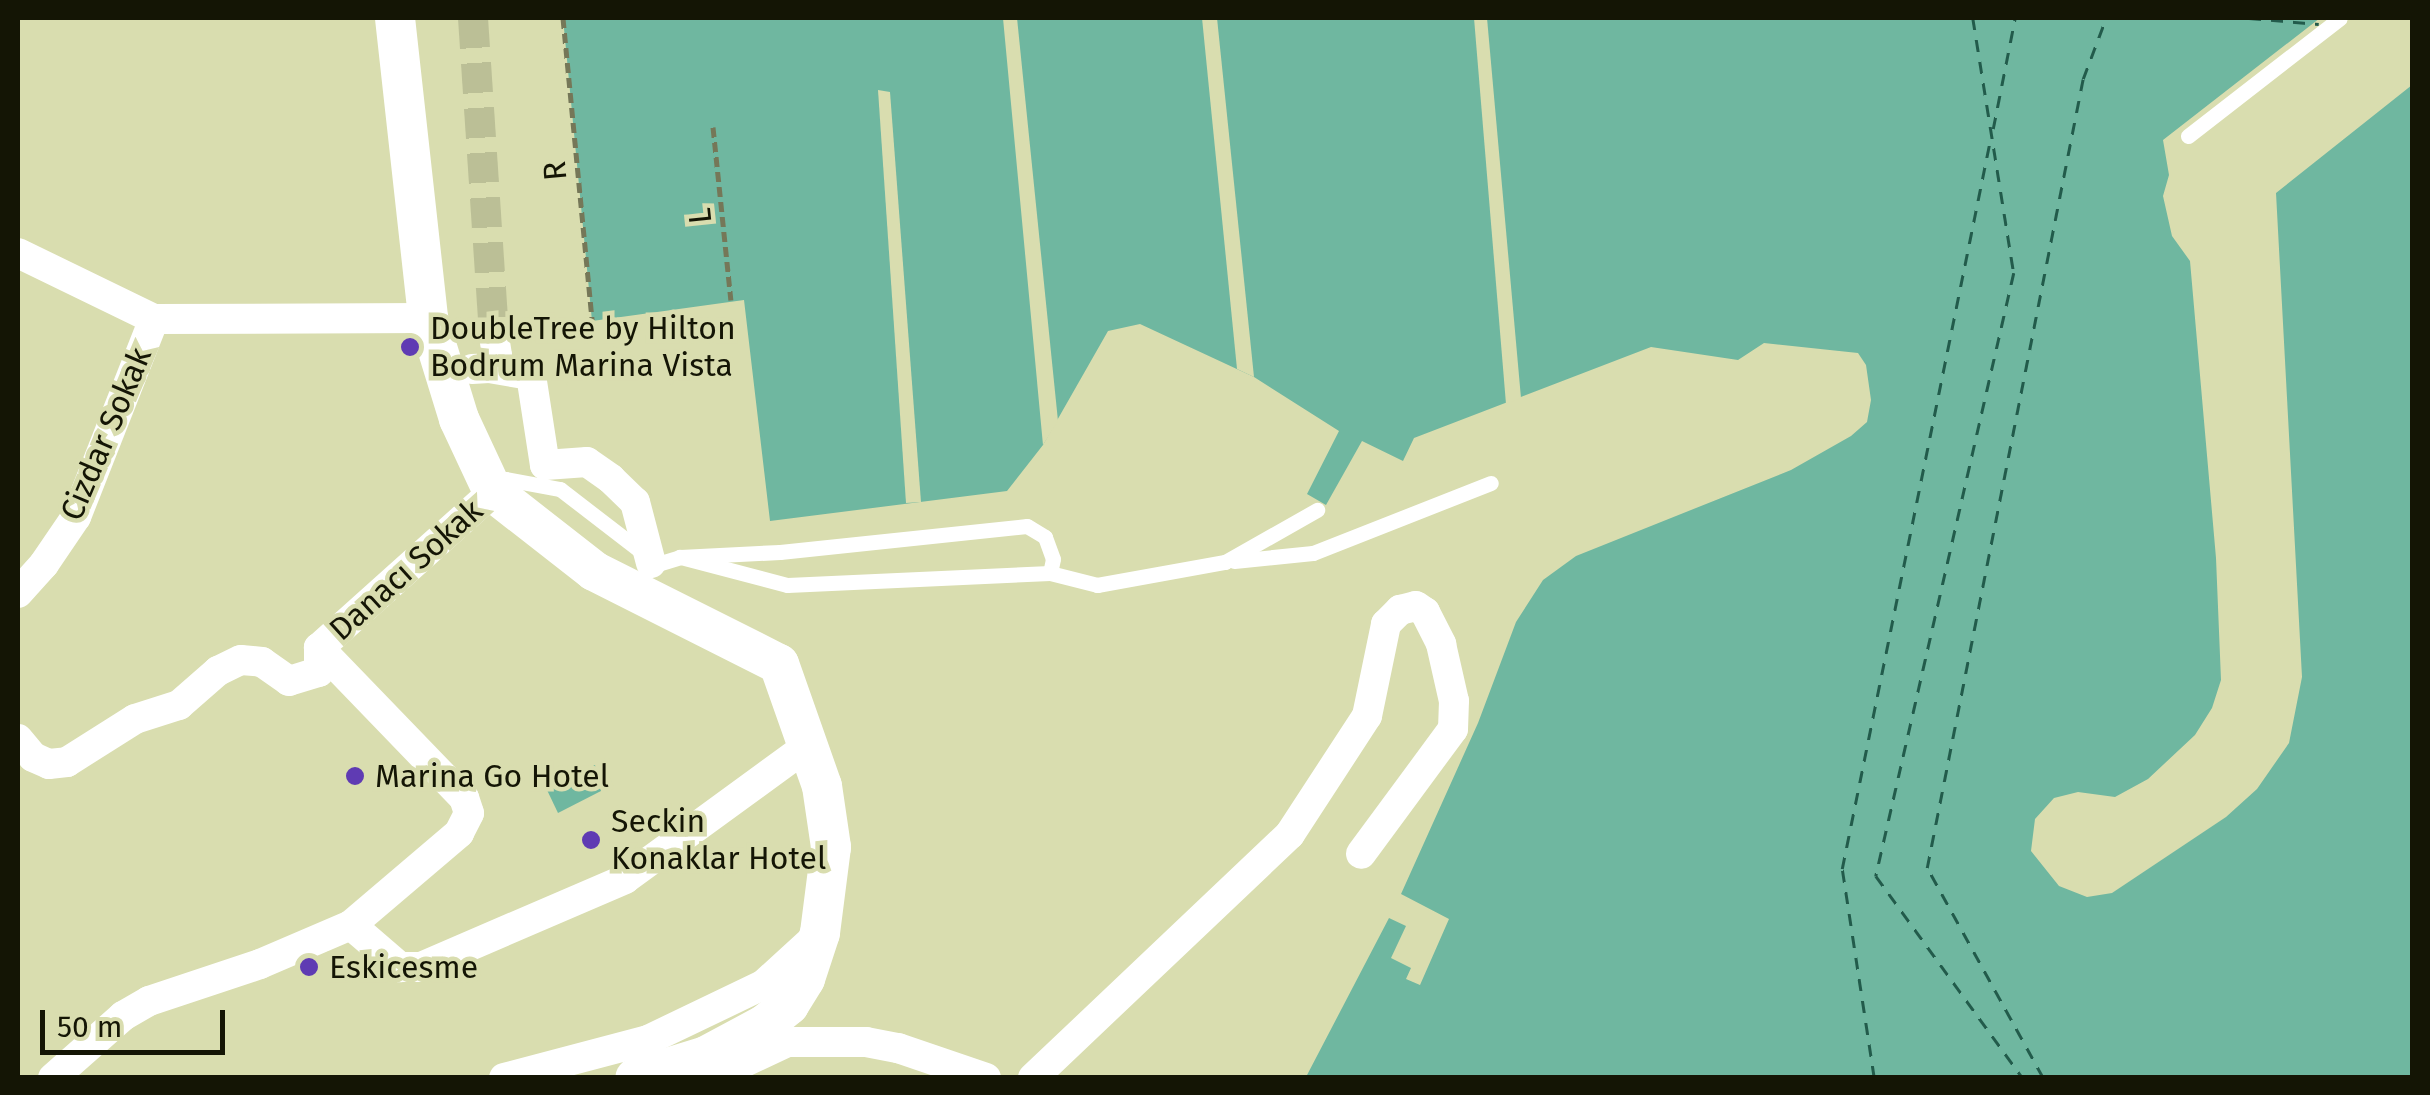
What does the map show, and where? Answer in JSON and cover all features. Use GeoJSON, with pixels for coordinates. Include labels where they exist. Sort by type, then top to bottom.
{"type":"FeatureCollection","features":[{"type":"Feature","properties":{"kind":"main road"},"geometry":{"type":"LineString","coordinates":[[395,18],[428,318],[459,420],[493,490],[594,571],[656,570],[779,664],[810,744],[831,847],[820,933],[797,992],[764,1025],[706,1056],[635,1078]]}},
{"type":"Feature","properties":{"kind":"street"},"geometry":{"type":"LineString","coordinates":[[18,253],[154,320],[428,318]]}},
{"type":"Feature","properties":{"kind":"street","name":"Cizdar Sokak"},"geometry":{"type":"LineString","coordinates":[[18,592],[44,564],[76,517],[154,320]]}},
{"type":"Feature","properties":{"kind":"street"},"geometry":{"type":"LineString","coordinates":[[490,368],[497,355],[494,336]]}},
{"type":"Feature","properties":{"kind":"street"},"geometry":{"type":"LineString","coordinates":[[455,370],[490,368],[532,375],[545,465],[587,462],[611,479],[635,502],[656,570]]}},
{"type":"Feature","properties":{"kind":"street","name":"Danacı Sokak"},"geometry":{"type":"LineString","coordinates":[[18,739],[34,756],[49,764],[66,762],[134,719],[179,704],[218,672],[241,660],[262,662],[289,681],[319,672],[319,648],[493,490]]}},
{"type":"Feature","properties":{"kind":"street"},"geometry":{"type":"LineString","coordinates":[[1034,1078],[1290,834],[1367,716],[1386,624],[1400,610],[1416,606],[1426,612],[1441,644],[1454,701],[1453,729],[1361,854]]}},
{"type":"Feature","properties":{"kind":"street"},"geometry":{"type":"LineString","coordinates":[[53,1078],[122,1016],[149,1000],[260,964],[352,926],[460,832],[469,813],[464,798],[319,648]]}},
{"type":"Feature","properties":{"kind":"street"},"geometry":{"type":"LineString","coordinates":[[352,926],[400,967],[421,967],[625,879],[810,744]]}},
{"type":"Feature","properties":{"kind":"street"},"geometry":{"type":"LineString","coordinates":[[504,1078],[648,1040],[763,985],[820,933]]}},
{"type":"Feature","properties":{"kind":"street"},"geometry":{"type":"LineString","coordinates":[[710,1078],[787,1042],[866,1042],[898,1048],[986,1078]]}},
{"type":"Feature","properties":{"kind":"lane"},"geometry":{"type":"LineString","coordinates":[[2188,136],[2319,29],[2340,18]]}},
{"type":"Feature","properties":{"kind":"lane"},"geometry":{"type":"LineString","coordinates":[[656,570],[787,585],[1050,573],[1098,584],[1225,562],[1313,552],[1491,483]]}},
{"type":"Feature","properties":{"kind":"lane"},"geometry":{"type":"LineString","coordinates":[[1225,562],[1317,510]]}},
{"type":"Feature","properties":{"kind":"lane"},"geometry":{"type":"LineString","coordinates":[[656,570],[780,552],[1027,526],[1044,536],[1053,559],[1050,573]]}},
{"type":"Feature","properties":{"kind":"path","name":"R"},"geometry":{"type":"LineString","coordinates":[[563,18],[592,321]]}},
{"type":"Feature","properties":{"kind":"path","name":"L"},"geometry":{"type":"LineString","coordinates":[[713,126],[731,300]]}},
{"type":"Feature","properties":{"kind":"water"},"geometry":{"type":"Polygon","coordinates":[[[563,18],[2320,18],[2163,140],[2169,175],[2163,196],[2172,236],[2190,261],[2216,558],[2221,680],[2212,708],[2195,735],[2148,779],[2115,797],[2078,792],[2054,798],[2035,819],[2031,851],[2059,886],[2087,897],[2112,893],[2226,817],[2257,789],[2289,743],[2302,677],[2276,193],[2412,85],[2412,1077],[1306,1077],[1389,918],[1406,926],[1391,958],[1411,968],[1406,979],[1420,985],[1449,919],[1401,894],[1478,723],[1516,622],[1543,580],[1576,556],[1791,470],[1851,436],[1867,422],[1871,400],[1866,365],[1858,353],[1764,343],[1738,360],[1651,347],[1414,438],[1403,461],[1362,441],[1326,505],[1307,494],[1339,431],[1254,377],[1140,324],[1108,331],[1043,445],[1007,491],[770,521],[744,300],[592,321],[563,18]]]}},
{"type":"Feature","properties":{"kind":"water"},"geometry":{"type":"Polygon","coordinates":[[[595,765],[601,791],[558,813],[547,790],[595,765]]]}},
{"type":"Feature","properties":{"kind":"pier"},"geometry":{"type":"Polygon","coordinates":[[[1003,18],[1017,18],[1058,421],[1043,445],[1003,18]]]}},
{"type":"Feature","properties":{"kind":"pier"},"geometry":{"type":"Polygon","coordinates":[[[1202,18],[1217,18],[1254,377],[1237,369],[1202,18]]]}},
{"type":"Feature","properties":{"kind":"pier"},"geometry":{"type":"Polygon","coordinates":[[[1474,18],[1487,18],[1521,398],[1506,404],[1474,18]]]}},
{"type":"Feature","properties":{"kind":"pier"},"geometry":{"type":"Polygon","coordinates":[[[878,90],[890,92],[921,502],[906,503],[878,90]]]}},
{"type":"Feature","properties":{"kind":"ferry route"},"geometry":{"type":"LineString","coordinates":[[1973,18],[2014,273],[1876,876],[2023,1078]]}},
{"type":"Feature","properties":{"kind":"ferry route"},"geometry":{"type":"LineString","coordinates":[[1993,129],[2015,18]]}},
{"type":"Feature","properties":{"kind":"ferry route"},"geometry":{"type":"LineString","coordinates":[[2043,1078],[1927,868],[2083,79],[2106,18]]}},
{"type":"Feature","properties":{"kind":"ferry route"},"geometry":{"type":"LineString","coordinates":[[2249,18],[2319,24]]}},
{"type":"Feature","properties":{"kind":"ferry route"},"geometry":{"type":"LineString","coordinates":[[1874,1078],[1842,869],[1991,136]]}},
{"type":"Feature","properties":{"kind":"tunnel"},"geometry":{"type":"LineString","coordinates":[[473,18],[494,336]]}},
{"type":"Feature","properties":{"kind":"place","name":"DoubleTree by Hilton Bodrum Marina Vista"},"geometry":{"type":"Point","coordinates":[410,347]}},
{"type":"Feature","properties":{"kind":"place","name":"Marina Go Hotel"},"geometry":{"type":"Point","coordinates":[355,776]}},
{"type":"Feature","properties":{"kind":"place","name":"Seckin Konaklar Hotel"},"geometry":{"type":"Point","coordinates":[591,840]}},
{"type":"Feature","properties":{"kind":"place","name":"Eskicesme"},"geometry":{"type":"Point","coordinates":[309,967]}}]}
